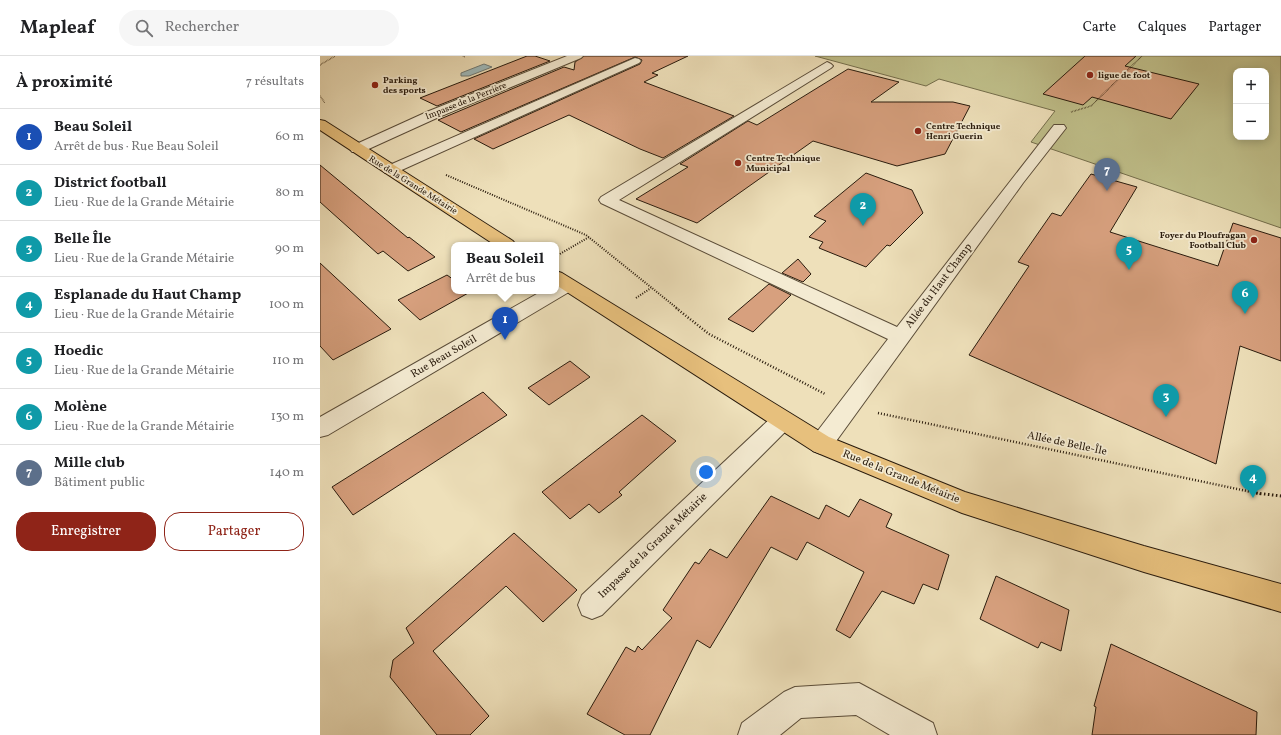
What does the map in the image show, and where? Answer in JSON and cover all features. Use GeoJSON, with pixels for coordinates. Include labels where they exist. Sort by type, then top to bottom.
{"type":"FeatureCollection","features":[{"type":"Feature","properties":{"kind":"main road","name":"Rue de la Grande Métairie"},"geometry":{"type":"LineString","coordinates":[[320,124],[502,242]]}},
{"type":"Feature","properties":{"kind":"main road","name":"Rue de la Grande Métairie"},"geometry":{"type":"LineString","coordinates":[[562,281],[782,421],[821,444],[962,502],[1144,559],[1281,598]]}},
{"type":"Feature","properties":{"kind":"street","name":"Impasse de la Perrière"},"geometry":{"type":"LineString","coordinates":[[357,149],[434,114],[577,56]]}},
{"type":"Feature","properties":{"kind":"street"},"geometry":{"type":"LineString","coordinates":[[390,170],[414,158],[635,61]]}},
{"type":"Feature","properties":{"kind":"street"},"geometry":{"type":"LineString","coordinates":[[827,66],[607,200],[901,337]]}},
{"type":"Feature","properties":{"kind":"street","name":"Allée du Haut Champ"},"geometry":{"type":"LineString","coordinates":[[821,444],[1059,128]]}},
{"type":"Feature","properties":{"kind":"street","name":"Rue Beau Soleil"},"geometry":{"type":"LineString","coordinates":[[320,428],[541,294]]}},
{"type":"Feature","properties":{"kind":"street","name":"Impasse de la Grande Métairie"},"geometry":{"type":"LineString","coordinates":[[592,605],[782,421]]}},
{"type":"Feature","properties":{"kind":"street"},"geometry":{"type":"LineString","coordinates":[[754,735],[795,703],[859,699],[921,735]]}},
{"type":"Feature","properties":{"kind":"path"},"geometry":{"type":"LineString","coordinates":[[320,65],[335,56]]}},
{"type":"Feature","properties":{"kind":"path"},"geometry":{"type":"LineString","coordinates":[[1059,128],[1072,111],[1091,106],[1142,56]]}},
{"type":"Feature","properties":{"kind":"path"},"geometry":{"type":"LineString","coordinates":[[320,96],[329,108]]}},
{"type":"Feature","properties":{"kind":"path","name":"Allée de Belle-Île"},"geometry":{"type":"LineString","coordinates":[[414,158],[456,180],[589,237],[709,334],[850,407],[1269,496],[1281,496]]}},
{"type":"Feature","properties":{"kind":"path"},"geometry":{"type":"LineString","coordinates":[[559,254],[589,237]]}},
{"type":"Feature","properties":{"kind":"green space"},"geometry":{"type":"Polygon","coordinates":[[[815,56],[1281,56],[1281,228],[1031,142],[1055,111],[939,79],[926,86],[815,56]]]}},
{"type":"Feature","properties":{"kind":"water"},"geometry":{"type":"Polygon","coordinates":[[[484,64],[492,67],[469,76],[461,76],[461,73],[484,64]]]}},
{"type":"Feature","properties":{"kind":"building"},"geometry":{"type":"Polygon","coordinates":[[[527,56],[535,56],[550,61],[437,106],[420,98],[527,56]]]}},
{"type":"Feature","properties":{"kind":"building"},"geometry":{"type":"Polygon","coordinates":[[[584,56],[688,56],[652,73],[658,75],[644,82],[734,116],[663,158],[640,149],[569,115],[493,149],[474,139],[640,64],[642,60],[635,57],[461,132],[438,120],[564,67],[574,70],[575,62],[584,56]]]}},
{"type":"Feature","properties":{"kind":"building"},"geometry":{"type":"Polygon","coordinates":[[[1085,56],[1136,56],[1125,66],[1199,84],[1171,119],[1092,97],[1083,105],[1043,94],[1085,56]]]}},
{"type":"Feature","properties":{"kind":"building","name":"Centre Technique Municipal"},"geometry":{"type":"Polygon","coordinates":[[[848,69],[899,82],[871,102],[953,102],[970,106],[945,154],[897,166],[813,141],[697,223],[636,199],[688,167],[680,164],[748,121],[757,125],[848,69]]]}},
{"type":"Feature","properties":{"kind":"building"},"geometry":{"type":"Polygon","coordinates":[[[320,165],[408,238],[409,237],[435,257],[408,271],[383,251],[378,254],[320,202],[320,165]]]}},
{"type":"Feature","properties":{"kind":"building"},"geometry":{"type":"Polygon","coordinates":[[[866,173],[912,190],[923,213],[890,246],[887,245],[866,267],[819,248],[823,242],[809,237],[826,221],[814,216],[866,173]]]}},
{"type":"Feature","properties":{"kind":"building"},"geometry":{"type":"Polygon","coordinates":[[[1091,174],[1137,187],[1110,232],[1218,266],[1233,223],[1281,238],[1281,361],[1240,346],[1216,464],[969,355],[1029,266],[1018,262],[1052,213],[1061,216],[1091,174]]]}},
{"type":"Feature","properties":{"kind":"building"},"geometry":{"type":"Polygon","coordinates":[[[798,259],[811,274],[803,282],[782,273],[798,259]]]}},
{"type":"Feature","properties":{"kind":"building"},"geometry":{"type":"Polygon","coordinates":[[[320,263],[391,329],[333,360],[320,346],[320,263]]]}},
{"type":"Feature","properties":{"kind":"building"},"geometry":{"type":"Polygon","coordinates":[[[447,275],[451,278],[451,294],[466,294],[420,320],[398,300],[447,275]]]}},
{"type":"Feature","properties":{"kind":"building"},"geometry":{"type":"Polygon","coordinates":[[[769,284],[791,295],[753,332],[728,319],[769,284]]]}},
{"type":"Feature","properties":{"kind":"building"},"geometry":{"type":"Polygon","coordinates":[[[570,361],[590,377],[549,405],[528,388],[570,361]]]}},
{"type":"Feature","properties":{"kind":"building"},"geometry":{"type":"Polygon","coordinates":[[[483,392],[507,415],[353,515],[332,487],[483,392]]]}},
{"type":"Feature","properties":{"kind":"building"},"geometry":{"type":"Polygon","coordinates":[[[642,415],[676,441],[619,492],[622,495],[599,513],[589,504],[570,519],[542,492],[642,415]]]}},
{"type":"Feature","properties":{"kind":"building"},"geometry":{"type":"Polygon","coordinates":[[[771,496],[819,519],[826,505],[849,517],[860,499],[892,514],[886,527],[949,555],[938,590],[923,584],[914,604],[882,591],[850,638],[836,630],[864,572],[807,542],[797,560],[771,547],[710,648],[697,640],[650,735],[625,735],[587,714],[626,647],[635,652],[638,646],[642,650],[672,618],[663,610],[695,562],[699,564],[710,549],[727,558],[771,496]]]}},
{"type":"Feature","properties":{"kind":"building"},"geometry":{"type":"Polygon","coordinates":[[[514,533],[577,590],[543,622],[506,586],[433,651],[489,716],[470,735],[437,735],[390,677],[393,660],[414,643],[406,628],[514,533]]]}},
{"type":"Feature","properties":{"kind":"building"},"geometry":{"type":"Polygon","coordinates":[[[996,576],[1069,610],[1061,651],[1041,642],[1038,648],[980,619],[996,576]]]}},
{"type":"Feature","properties":{"kind":"building"},"geometry":{"type":"Polygon","coordinates":[[[1111,644],[1257,712],[1256,735],[1092,735],[1096,707],[1094,706],[1111,644]]]}},
{"type":"Feature","properties":{"kind":"place","name":"ligue de foot"},"geometry":{"type":"Point","coordinates":[1090,75]}},
{"type":"Feature","properties":{"kind":"place","name":"Parking des sports"},"geometry":{"type":"Point","coordinates":[375,85]}},
{"type":"Feature","properties":{"kind":"place","name":"Centre Technique Henri Guerin"},"geometry":{"type":"Point","coordinates":[918,131]}},
{"type":"Feature","properties":{"kind":"place","name":"Centre Technique Municipal"},"geometry":{"type":"Point","coordinates":[738,163]}},
{"type":"Feature","properties":{"kind":"place","name":"Mille club"},"geometry":{"type":"Point","coordinates":[1107,191]}},
{"type":"Feature","properties":{"kind":"place","name":"District football"},"geometry":{"type":"Point","coordinates":[863,226]}},
{"type":"Feature","properties":{"kind":"place","name":"Foyer du Ploufragan Football Club"},"geometry":{"type":"Point","coordinates":[1254,240]}},
{"type":"Feature","properties":{"kind":"place","name":"Hoedic"},"geometry":{"type":"Point","coordinates":[1129,270]}},
{"type":"Feature","properties":{"kind":"place","name":"Molène"},"geometry":{"type":"Point","coordinates":[1245,314]}},
{"type":"Feature","properties":{"kind":"place","name":"Beau Soleil"},"geometry":{"type":"Point","coordinates":[505,340]}},
{"type":"Feature","properties":{"kind":"place","name":"Belle Île"},"geometry":{"type":"Point","coordinates":[1166,417]}},
{"type":"Feature","properties":{"kind":"place","name":"Esplanade du Haut Champ"},"geometry":{"type":"Point","coordinates":[1253,498]}}]}
